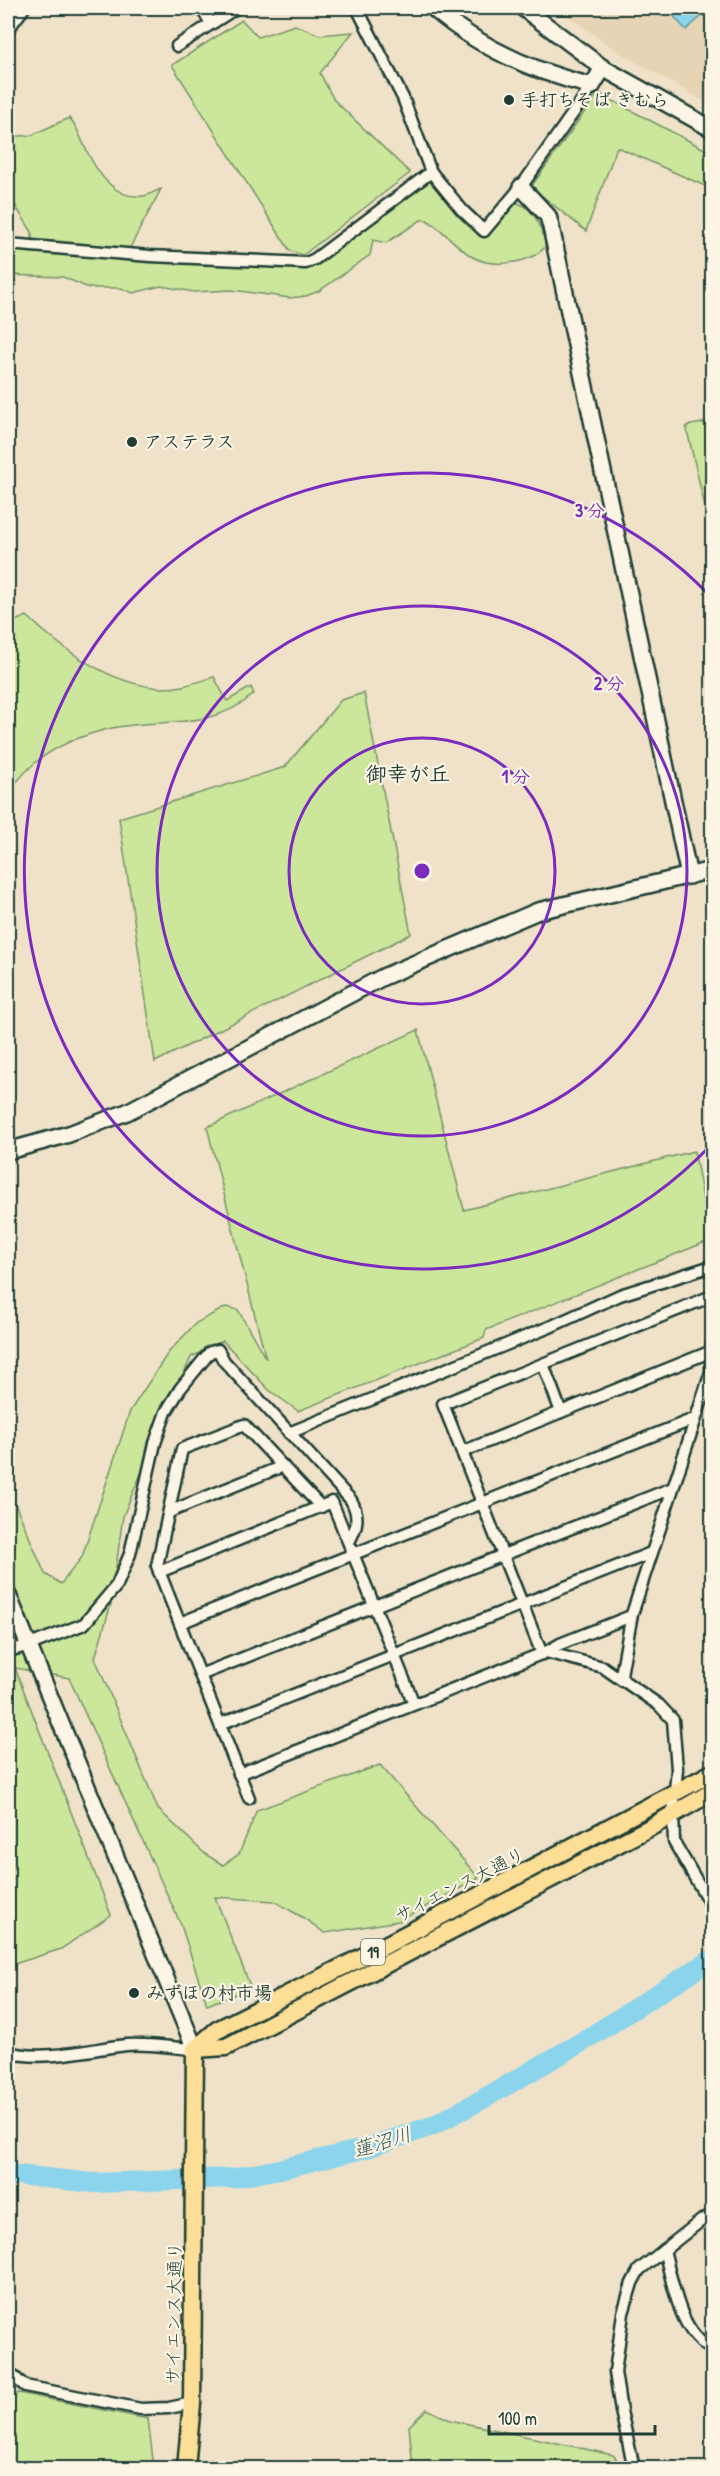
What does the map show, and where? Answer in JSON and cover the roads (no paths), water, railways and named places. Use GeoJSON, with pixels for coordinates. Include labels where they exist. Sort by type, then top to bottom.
{"type":"FeatureCollection","features":[{"type":"Feature","properties":{"kind":"main road","name":"サイエンス大通り"},"geometry":{"type":"LineString","coordinates":[[186,2469],[192,2403],[195,2049],[217,2030],[675,1795],[712,1773]]}},
{"type":"Feature","properties":{"kind":"main road","name":"サイエンス大通り"},"geometry":{"type":"LineString","coordinates":[[195,2049],[226,2047],[712,1792]]}},
{"type":"Feature","properties":{"kind":"street"},"geometry":{"type":"LineString","coordinates":[[8,25],[21,8]]}},
{"type":"Feature","properties":{"kind":"street"},"geometry":{"type":"LineString","coordinates":[[201,8],[211,23]]}},
{"type":"Feature","properties":{"kind":"street"},"geometry":{"type":"LineString","coordinates":[[177,46],[236,8]]}},
{"type":"Feature","properties":{"kind":"street"},"geometry":{"type":"LineString","coordinates":[[357,8],[403,98],[430,172],[462,210],[484,231],[521,187],[603,68]]}},
{"type":"Feature","properties":{"kind":"street"},"geometry":{"type":"LineString","coordinates":[[433,8],[466,31],[524,65],[558,78],[592,87]]}},
{"type":"Feature","properties":{"kind":"street"},"geometry":{"type":"LineString","coordinates":[[523,8],[603,68],[712,129]]}},
{"type":"Feature","properties":{"kind":"street"},"geometry":{"type":"LineString","coordinates":[[8,244],[150,256],[306,263],[315,259],[430,172]]}},
{"type":"Feature","properties":{"kind":"street"},"geometry":{"type":"LineString","coordinates":[[521,187],[548,216],[551,226],[689,876]]}},
{"type":"Feature","properties":{"kind":"street"},"geometry":{"type":"LineString","coordinates":[[8,1151],[69,1134],[127,1112],[383,977],[538,911],[712,870]]}},
{"type":"Feature","properties":{"kind":"street"},"geometry":{"type":"LineString","coordinates":[[290,1433],[552,1326],[620,1295],[712,1266]]}},
{"type":"Feature","properties":{"kind":"street"},"geometry":{"type":"LineString","coordinates":[[544,1653],[522,1604],[443,1404],[712,1296]]}},
{"type":"Feature","properties":{"kind":"street"},"geometry":{"type":"LineString","coordinates":[[624,1681],[621,1675],[631,1616],[670,1489],[711,1372],[712,1344]]}},
{"type":"Feature","properties":{"kind":"street"},"geometry":{"type":"LineString","coordinates":[[8,1651],[84,1624],[117,1585],[130,1554],[155,1443],[166,1412],[180,1389],[210,1352],[218,1350],[224,1361],[351,1500],[358,1517],[354,1533],[348,1542]]}},
{"type":"Feature","properties":{"kind":"street"},"geometry":{"type":"LineString","coordinates":[[462,1452],[712,1351]]}},
{"type":"Feature","properties":{"kind":"street"},"geometry":{"type":"LineString","coordinates":[[543,1364],[561,1412]]}},
{"type":"Feature","properties":{"kind":"street"},"geometry":{"type":"LineString","coordinates":[[701,1400],[712,1395]]}},
{"type":"Feature","properties":{"kind":"street"},"geometry":{"type":"LineString","coordinates":[[180,1623],[694,1419]]}},
{"type":"Feature","properties":{"kind":"street"},"geometry":{"type":"LineString","coordinates":[[249,1798],[157,1566],[182,1449],[244,1425],[321,1507]]}},
{"type":"Feature","properties":{"kind":"street"},"geometry":{"type":"LineString","coordinates":[[169,1512],[283,1466]]}},
{"type":"Feature","properties":{"kind":"street"},"geometry":{"type":"LineString","coordinates":[[200,1675],[670,1489]]}},
{"type":"Feature","properties":{"kind":"street"},"geometry":{"type":"LineString","coordinates":[[159,1572],[332,1502],[414,1704]]}},
{"type":"Feature","properties":{"kind":"street"},"geometry":{"type":"LineString","coordinates":[[220,1724],[651,1553]]}},
{"type":"Feature","properties":{"kind":"street"},"geometry":{"type":"LineString","coordinates":[[8,1595],[27,1646],[195,2049],[128,2045],[102,2050],[21,2055],[8,2052]]}},
{"type":"Feature","properties":{"kind":"street"},"geometry":{"type":"LineString","coordinates":[[239,1774],[631,1616]]}},
{"type":"Feature","properties":{"kind":"street"},"geometry":{"type":"LineString","coordinates":[[544,1653],[603,1667],[659,1705],[673,1720],[677,1769],[673,1814],[674,1842],[712,1907]]}},
{"type":"Feature","properties":{"kind":"street"},"geometry":{"type":"LineString","coordinates":[[634,2469],[615,2372],[623,2313],[632,2283],[639,2270],[702,2220],[712,2216]]}},
{"type":"Feature","properties":{"kind":"street"},"geometry":{"type":"LineString","coordinates":[[664,2250],[678,2302],[691,2331],[712,2349]]}},
{"type":"Feature","properties":{"kind":"street"},"geometry":{"type":"LineString","coordinates":[[8,2372],[26,2386],[141,2409],[169,2408],[192,2403]]}},
{"type":"Feature","properties":{"kind":"water"},"geometry":{"type":"Polygon","coordinates":[[[671,8],[700,8],[705,13],[686,30],[668,10],[671,8]]]}},
{"type":"Feature","properties":{"kind":"waterway","name":"蓮沼川"},"geometry":{"type":"LineString","coordinates":[[8,2174],[94,2183],[233,2178],[367,2148],[432,2126],[483,2099],[587,2039],[712,1959]]}},
{"type":"Feature","properties":{"kind":"place","name":"手打ちそば きむら"},"geometry":{"type":"Point","coordinates":[509,100]}},
{"type":"Feature","properties":{"kind":"place","name":"アステラス"},"geometry":{"type":"Point","coordinates":[132,442]}},
{"type":"Feature","properties":{"kind":"place","name":"みずほの村市場"},"geometry":{"type":"Point","coordinates":[134,1993]}},
{"type":"Feature","properties":{"kind":"district","name":"御幸が丘"},"geometry":{"type":"Point","coordinates":[408,774]}}]}
